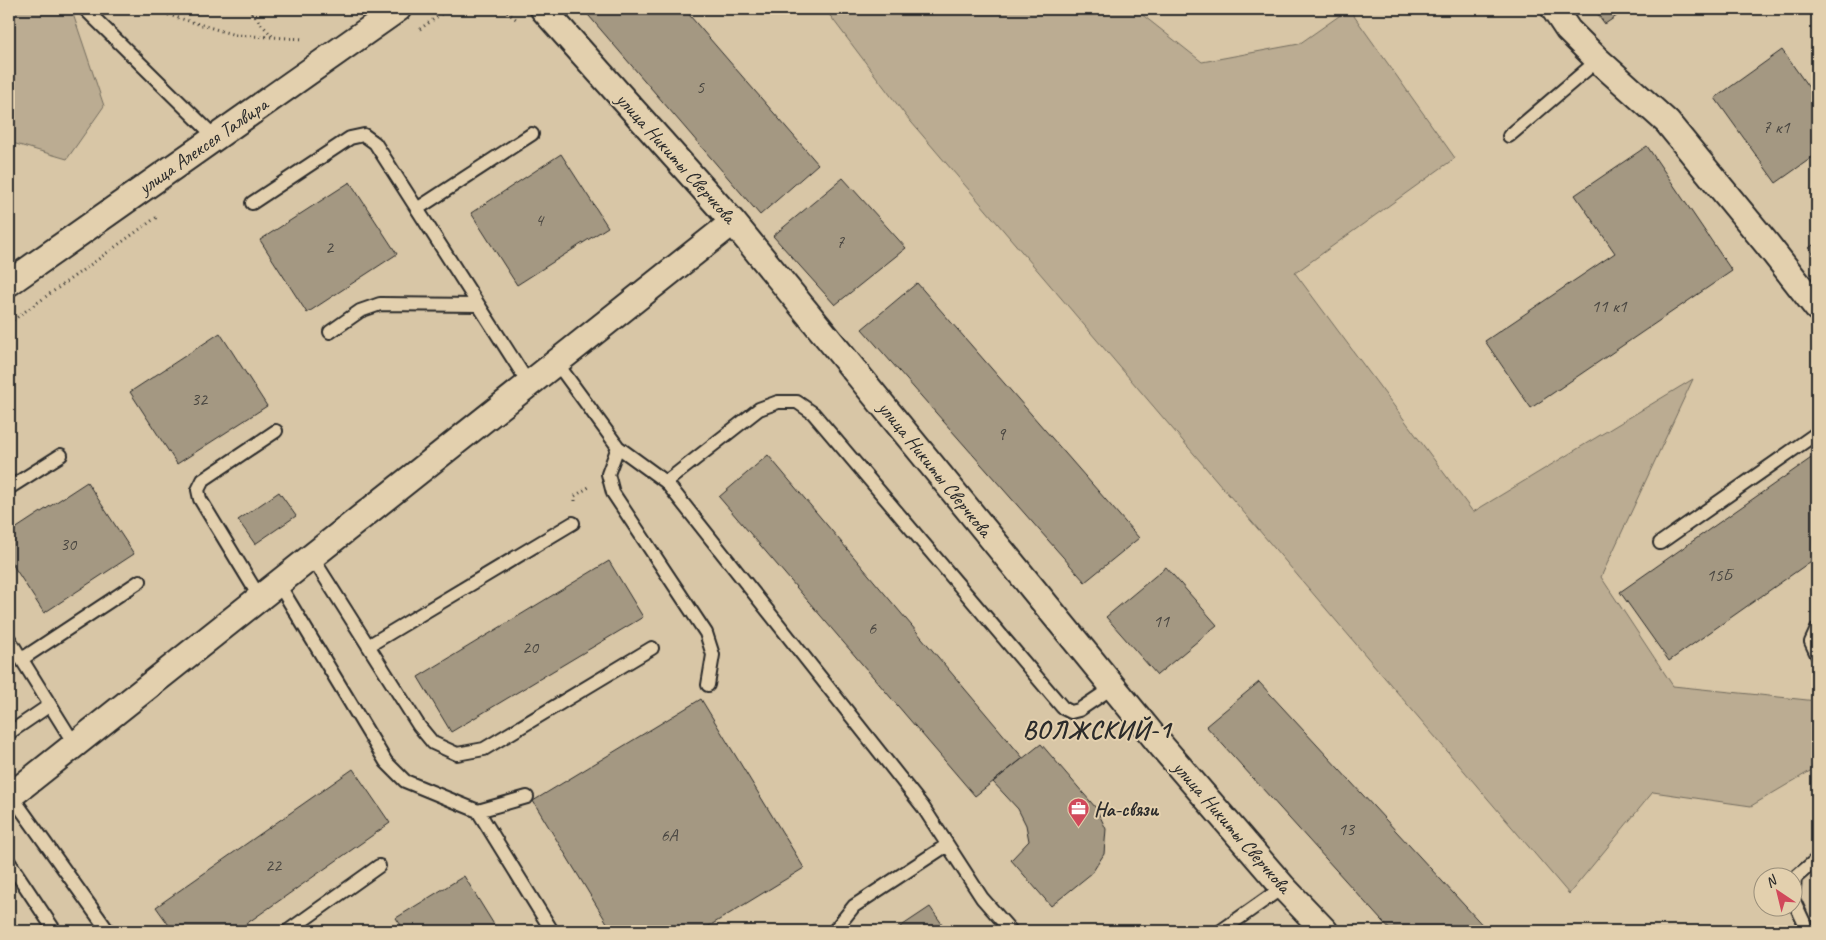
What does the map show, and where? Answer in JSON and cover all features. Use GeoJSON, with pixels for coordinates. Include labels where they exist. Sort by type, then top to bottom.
{"type":"FeatureCollection","features":[{"type":"Feature","properties":{"kind":"street","name":"улица Алексея Талвира"},"geometry":{"type":"LineString","coordinates":[[9,283],[348,42],[398,9]]}},
{"type":"Feature","properties":{"kind":"street","name":"улица Никиты Сверчкова"},"geometry":{"type":"LineString","coordinates":[[543,9],[733,222],[1113,687],[1283,887],[1325,931]]}},
{"type":"Feature","properties":{"kind":"street"},"geometry":{"type":"LineString","coordinates":[[1554,9],[1568,30],[1598,60],[1667,122],[1817,308]]}},
{"type":"Feature","properties":{"kind":"street"},"geometry":{"type":"LineString","coordinates":[[10,796],[733,222]]}},
{"type":"Feature","properties":{"kind":"lane"},"geometry":{"type":"LineString","coordinates":[[86,9],[215,137]]}},
{"type":"Feature","properties":{"kind":"lane"},"geometry":{"type":"LineString","coordinates":[[1509,136],[1598,60]]}},
{"type":"Feature","properties":{"kind":"lane"},"geometry":{"type":"LineString","coordinates":[[417,209],[532,134]]}},
{"type":"Feature","properties":{"kind":"lane"},"geometry":{"type":"LineString","coordinates":[[252,203],[350,138],[364,136],[375,144],[529,384]]}},
{"type":"Feature","properties":{"kind":"lane"},"geometry":{"type":"LineString","coordinates":[[330,332],[360,312],[380,304],[478,305]]}},
{"type":"Feature","properties":{"kind":"lane"},"geometry":{"type":"LineString","coordinates":[[556,362],[618,447],[666,482],[922,807],[982,898],[1012,931]]}},
{"type":"Feature","properties":{"kind":"lane"},"geometry":{"type":"LineString","coordinates":[[666,482],[759,409],[778,402],[797,402],[813,413],[1063,708],[1071,712],[1080,710],[1113,687]]}},
{"type":"Feature","properties":{"kind":"lane"},"geometry":{"type":"LineString","coordinates":[[276,431],[203,480],[198,490],[200,499],[269,591],[386,762],[405,781],[478,811],[552,931]]}},
{"type":"Feature","properties":{"kind":"lane"},"geometry":{"type":"LineString","coordinates":[[1660,543],[1817,433]]}},
{"type":"Feature","properties":{"kind":"lane"},"geometry":{"type":"LineString","coordinates":[[618,447],[608,474],[612,493],[706,633],[713,654],[708,685]]}},
{"type":"Feature","properties":{"kind":"lane"},"geometry":{"type":"LineString","coordinates":[[9,488],[61,454]]}},
{"type":"Feature","properties":{"kind":"lane"},"geometry":{"type":"LineString","coordinates":[[368,646],[573,523]]}},
{"type":"Feature","properties":{"kind":"lane"},"geometry":{"type":"LineString","coordinates":[[312,556],[418,726],[433,743],[457,754],[484,749],[652,648]]}},
{"type":"Feature","properties":{"kind":"lane"},"geometry":{"type":"LineString","coordinates":[[22,659],[140,581]]}},
{"type":"Feature","properties":{"kind":"lane"},"geometry":{"type":"LineString","coordinates":[[1817,629],[1811,642],[1817,655]]}},
{"type":"Feature","properties":{"kind":"lane"},"geometry":{"type":"LineString","coordinates":[[9,639],[75,745]]}},
{"type":"Feature","properties":{"kind":"lane"},"geometry":{"type":"LineString","coordinates":[[9,733],[50,705]]}},
{"type":"Feature","properties":{"kind":"lane"},"geometry":{"type":"LineString","coordinates":[[10,796],[108,931]]}},
{"type":"Feature","properties":{"kind":"lane"},"geometry":{"type":"LineString","coordinates":[[478,811],[527,797]]}},
{"type":"Feature","properties":{"kind":"lane"},"geometry":{"type":"LineString","coordinates":[[834,931],[854,906],[947,845]]}},
{"type":"Feature","properties":{"kind":"lane"},"geometry":{"type":"LineString","coordinates":[[1804,870],[1817,859]]}},
{"type":"Feature","properties":{"kind":"lane"},"geometry":{"type":"LineString","coordinates":[[9,862],[54,931]]}},
{"type":"Feature","properties":{"kind":"lane"},"geometry":{"type":"LineString","coordinates":[[288,931],[380,866]]}},
{"type":"Feature","properties":{"kind":"lane"},"geometry":{"type":"LineString","coordinates":[[1221,931],[1283,887]]}},
{"type":"Feature","properties":{"kind":"lane"},"geometry":{"type":"LineString","coordinates":[[1802,918],[1808,931]]}},
{"type":"Feature","properties":{"kind":"path"},"geometry":{"type":"LineString","coordinates":[[149,9],[235,35],[348,42]]}},
{"type":"Feature","properties":{"kind":"path"},"geometry":{"type":"LineString","coordinates":[[248,9],[273,37]]}},
{"type":"Feature","properties":{"kind":"shaded area"},"geometry":{"type":"Polygon","coordinates":[[[9,9],[70,9],[72,11],[104,106],[67,159],[9,142],[9,9]]]}},
{"type":"Feature","properties":{"kind":"shaded area"},"geometry":{"type":"Polygon","coordinates":[[[825,9],[1135,9],[1202,62],[1299,44],[1349,9],[1455,158],[1295,273],[1473,512],[1693,379],[1601,577],[1673,686],[1817,701],[1817,767],[1751,806],[1653,792],[1569,894],[906,116],[825,9]]]}},
{"type":"Feature","properties":{"kind":"building"},"geometry":{"type":"Polygon","coordinates":[[[583,9],[684,9],[818,164],[760,215],[583,9]]]}},
{"type":"Feature","properties":{"kind":"building"},"geometry":{"type":"Polygon","coordinates":[[[1594,9],[1627,9],[1605,24],[1594,9]]]}},
{"type":"Feature","properties":{"kind":"building"},"geometry":{"type":"Polygon","coordinates":[[[1782,50],[1817,99],[1817,154],[1776,183],[1715,98],[1782,50]]]}},
{"type":"Feature","properties":{"kind":"building"},"geometry":{"type":"Polygon","coordinates":[[[1647,146],[1732,271],[1531,408],[1485,341],[1615,253],[1575,195],[1647,146]]]}},
{"type":"Feature","properties":{"kind":"building"},"geometry":{"type":"Polygon","coordinates":[[[561,154],[608,227],[517,285],[471,213],[561,154]]]}},
{"type":"Feature","properties":{"kind":"building"},"geometry":{"type":"Polygon","coordinates":[[[843,178],[906,248],[835,305],[773,236],[843,178]]]}},
{"type":"Feature","properties":{"kind":"building"},"geometry":{"type":"Polygon","coordinates":[[[350,182],[397,254],[307,313],[260,240],[350,182]]]}},
{"type":"Feature","properties":{"kind":"building"},"geometry":{"type":"Polygon","coordinates":[[[1817,242],[1817,259],[1809,248],[1817,242]]]}},
{"type":"Feature","properties":{"kind":"building"},"geometry":{"type":"Polygon","coordinates":[[[917,283],[1139,538],[1085,582],[862,329],[917,283]]]}},
{"type":"Feature","properties":{"kind":"building"},"geometry":{"type":"Polygon","coordinates":[[[220,333],[267,406],[177,464],[130,392],[220,333]]]}},
{"type":"Feature","properties":{"kind":"building"},"geometry":{"type":"Polygon","coordinates":[[[1817,454],[1817,557],[1669,661],[1620,592],[1817,454]]]}},
{"type":"Feature","properties":{"kind":"building"},"geometry":{"type":"Polygon","coordinates":[[[768,455],[1023,758],[975,796],[719,497],[768,455]]]}},
{"type":"Feature","properties":{"kind":"building"},"geometry":{"type":"Polygon","coordinates":[[[87,482],[134,554],[44,613],[9,559],[9,533],[87,482]]]}},
{"type":"Feature","properties":{"kind":"building"},"geometry":{"type":"Polygon","coordinates":[[[279,492],[296,516],[255,544],[238,520],[279,492]]]}},
{"type":"Feature","properties":{"kind":"building"},"geometry":{"type":"Polygon","coordinates":[[[609,561],[643,617],[451,732],[418,677],[609,561]]]}},
{"type":"Feature","properties":{"kind":"building"},"geometry":{"type":"Polygon","coordinates":[[[1166,567],[1217,625],[1157,675],[1106,617],[1166,567]]]}},
{"type":"Feature","properties":{"kind":"building"},"geometry":{"type":"Polygon","coordinates":[[[1259,682],[1488,931],[1391,931],[1206,726],[1259,682]]]}},
{"type":"Feature","properties":{"kind":"building"},"geometry":{"type":"Polygon","coordinates":[[[701,699],[804,868],[701,931],[612,931],[533,801],[701,699]]]}},
{"type":"Feature","properties":{"kind":"building"},"geometry":{"type":"Polygon","coordinates":[[[1041,744],[1096,808],[1106,829],[1104,854],[1092,873],[1051,906],[1011,860],[1029,841],[1026,825],[1018,809],[993,782],[1041,744]]]}},
{"type":"Feature","properties":{"kind":"building"},"geometry":{"type":"Polygon","coordinates":[[[353,769],[390,823],[236,931],[173,931],[156,907],[353,769]]]}},
{"type":"Feature","properties":{"kind":"building"},"geometry":{"type":"Polygon","coordinates":[[[464,876],[498,931],[405,931],[396,918],[464,876]]]}},
{"type":"Feature","properties":{"kind":"building"},"geometry":{"type":"Polygon","coordinates":[[[930,907],[947,931],[894,931],[930,907]]]}},
{"type":"Feature","properties":{"kind":"place","name":"На-связи"},"geometry":{"type":"Point","coordinates":[1078,828]}},
{"type":"Feature","properties":{"kind":"district","name":"ВОЛЖСКИЙ-1"},"geometry":{"type":"Point","coordinates":[1097,730]}}]}
